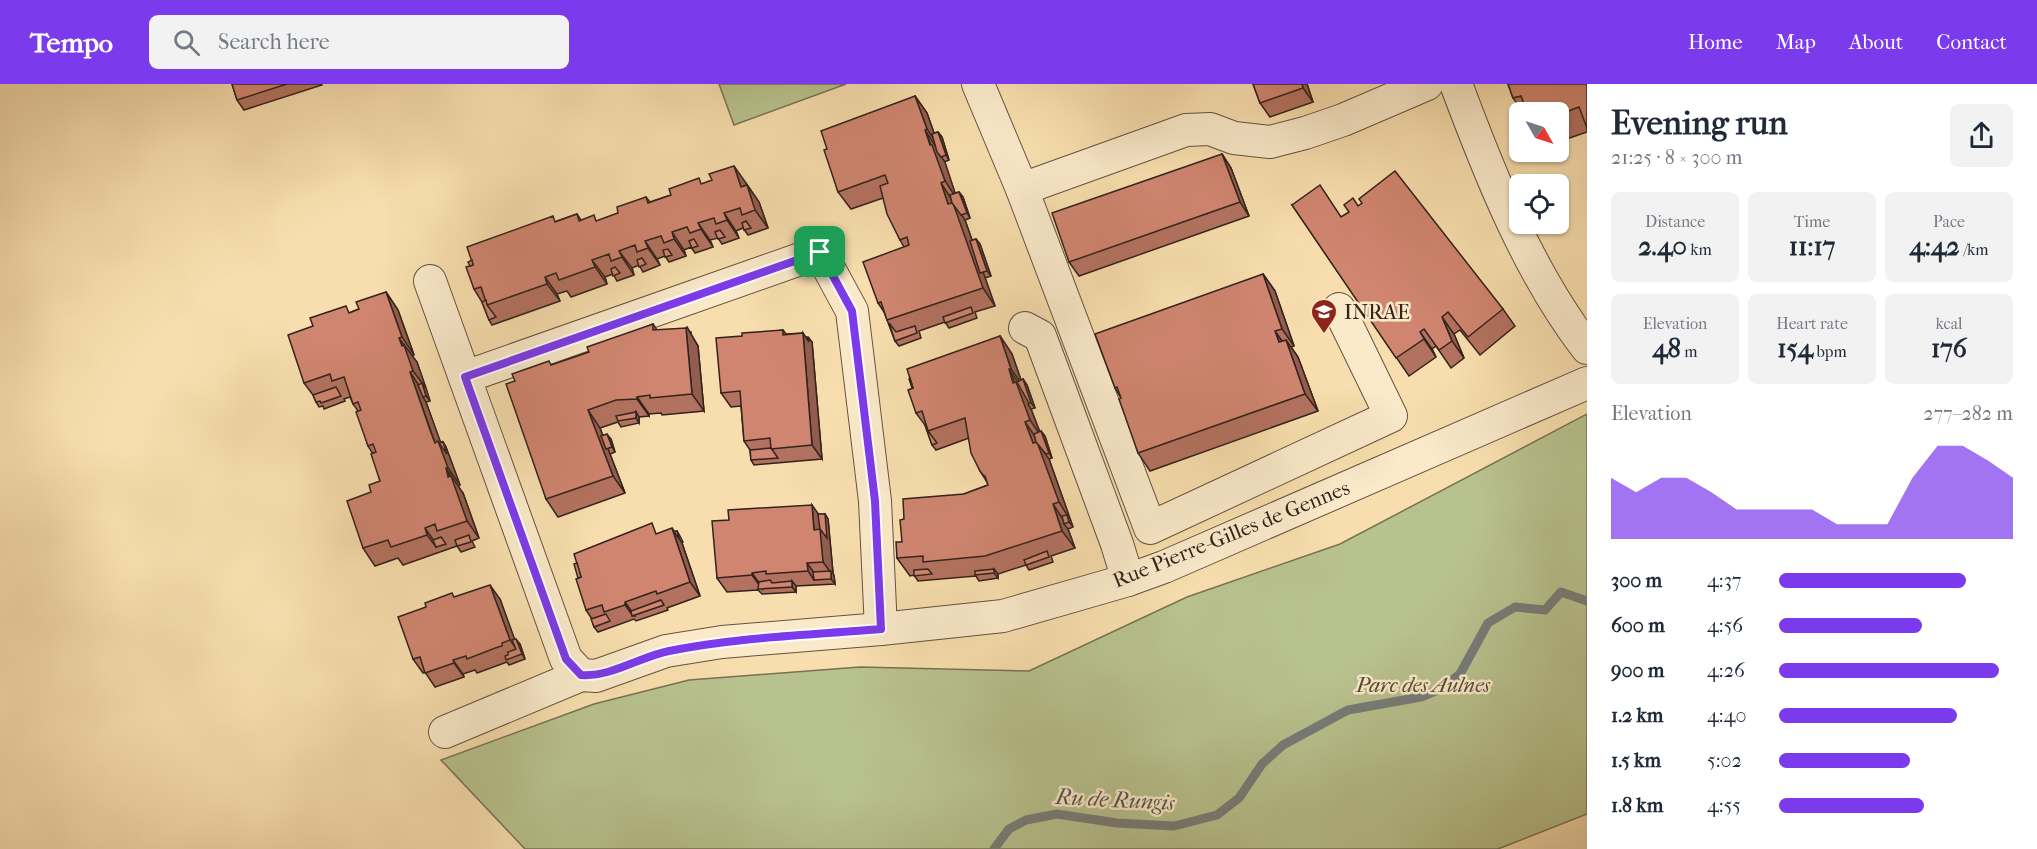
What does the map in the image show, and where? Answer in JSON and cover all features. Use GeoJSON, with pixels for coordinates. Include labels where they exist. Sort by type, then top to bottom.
{"type":"FeatureCollection","features":[{"type":"Feature","properties":{"kind":"street"},"geometry":{"type":"LineString","coordinates":[[978,84],[1022,189],[1150,528],[1391,416]]}},
{"type":"Feature","properties":{"kind":"street"},"geometry":{"type":"LineString","coordinates":[[1022,189],[1186,130],[1210,129],[1234,138],[1270,142],[1305,133],[1343,120],[1427,84]]}},
{"type":"Feature","properties":{"kind":"street"},"geometry":{"type":"LineString","coordinates":[[1456,84],[1523,245],[1563,316],[1587,348]]}},
{"type":"Feature","properties":{"kind":"street"},"geometry":{"type":"LineString","coordinates":[[465,377],[820,252],[852,311],[875,501],[881,629]]}},
{"type":"Feature","properties":{"kind":"street"},"geometry":{"type":"LineString","coordinates":[[430,281],[566,659],[581,675]]}},
{"type":"Feature","properties":{"kind":"street"},"geometry":{"type":"LineString","coordinates":[[1339,309],[1411,460]]}},
{"type":"Feature","properties":{"kind":"street"},"geometry":{"type":"LineString","coordinates":[[1025,328],[1040,336],[1128,579]]}},
{"type":"Feature","properties":{"kind":"street","name":"Rue Pierre-Gilles de Gennes"},"geometry":{"type":"LineString","coordinates":[[445,732],[581,675],[596,676],[666,651],[722,642],[1003,616],[1128,579],[1164,567],[1587,383]]}},
{"type":"Feature","properties":{"kind":"green space"},"geometry":{"type":"Polygon","coordinates":[[[719,84],[846,84],[734,125],[719,84]]]}},
{"type":"Feature","properties":{"kind":"green space","name":"Parc des Aulnes"},"geometry":{"type":"Polygon","coordinates":[[[1587,414],[1587,814],[1498,849],[525,849],[441,760],[594,704],[689,680],[860,667],[1029,671],[1187,597],[1340,544],[1587,414]]]}},
{"type":"Feature","properties":{"kind":"building"},"geometry":{"type":"Polygon","coordinates":[[[232,84],[287,84],[237,100],[232,84]]]}},
{"type":"Feature","properties":{"kind":"building"},"geometry":{"type":"Polygon","coordinates":[[[1253,84],[1302,84],[1303,88],[1260,103],[1253,84]]]}},
{"type":"Feature","properties":{"kind":"building"},"geometry":{"type":"Polygon","coordinates":[[[1508,84],[1587,84],[1587,128],[1579,107],[1569,111],[1569,102],[1523,102],[1521,96],[1513,98],[1508,84]]]}},
{"type":"Feature","properties":{"kind":"building"},"geometry":{"type":"Polygon","coordinates":[[[915,96],[927,129],[925,130],[930,145],[932,145],[945,181],[941,183],[948,204],[953,203],[983,288],[887,320],[881,302],[878,303],[863,262],[909,245],[907,237],[900,240],[887,214],[880,186],[888,183],[885,175],[838,192],[824,150],[827,149],[821,131],[915,96]]]}},
{"type":"Feature","properties":{"kind":"building"},"geometry":{"type":"Polygon","coordinates":[[[938,132],[946,155],[941,157],[937,152],[932,134],[938,132]]]}},
{"type":"Feature","properties":{"kind":"building"},"geometry":{"type":"Polygon","coordinates":[[[1222,154],[1240,202],[1069,262],[1052,213],[1222,154]]]}},
{"type":"Feature","properties":{"kind":"building"},"geometry":{"type":"Polygon","coordinates":[[[734,166],[741,187],[747,185],[755,210],[742,215],[740,208],[724,213],[727,220],[716,224],[714,218],[698,223],[701,229],[690,233],[687,227],[672,232],[674,239],[664,243],[661,236],[645,241],[648,248],[637,252],[635,245],[619,251],[622,257],[611,261],[609,254],[592,260],[595,267],[559,280],[556,273],[545,277],[547,284],[487,305],[481,287],[474,289],[466,267],[473,265],[467,247],[553,216],[555,222],[577,214],[579,221],[594,215],[596,221],[618,213],[617,207],[646,197],[648,203],[671,195],[669,189],[699,178],[701,184],[712,180],[709,174],[734,166]]]}},
{"type":"Feature","properties":{"kind":"building"},"geometry":{"type":"Polygon","coordinates":[[[1395,171],[1503,309],[1468,337],[1448,312],[1442,317],[1452,341],[1439,350],[1424,329],[1420,332],[1424,339],[1396,358],[1292,205],[1320,185],[1341,217],[1349,212],[1344,205],[1353,198],[1358,206],[1362,203],[1359,199],[1395,171]]]}},
{"type":"Feature","properties":{"kind":"building"},"geometry":{"type":"Polygon","coordinates":[[[959,192],[967,213],[961,215],[952,203],[950,195],[959,192]]]}},
{"type":"Feature","properties":{"kind":"building"},"geometry":{"type":"Polygon","coordinates":[[[746,221],[751,228],[744,230],[742,223],[746,221]]]}},
{"type":"Feature","properties":{"kind":"building"},"geometry":{"type":"Polygon","coordinates":[[[720,230],[725,237],[718,239],[715,232],[720,230]]]}},
{"type":"Feature","properties":{"kind":"building"},"geometry":{"type":"Polygon","coordinates":[[[694,239],[698,246],[692,248],[689,241],[694,239]]]}},
{"type":"Feature","properties":{"kind":"building"},"geometry":{"type":"Polygon","coordinates":[[[976,239],[987,271],[980,273],[970,241],[976,239]]]}},
{"type":"Feature","properties":{"kind":"building"},"geometry":{"type":"Polygon","coordinates":[[[668,249],[672,255],[665,257],[663,250],[668,249]]]}},
{"type":"Feature","properties":{"kind":"building"},"geometry":{"type":"Polygon","coordinates":[[[642,258],[646,264],[639,267],[637,260],[642,258]]]}},
{"type":"Feature","properties":{"kind":"building"},"geometry":{"type":"Polygon","coordinates":[[[615,267],[620,273],[613,276],[611,269],[615,267]]]}},
{"type":"Feature","properties":{"kind":"building"},"geometry":{"type":"Polygon","coordinates":[[[1263,274],[1282,329],[1275,331],[1279,342],[1286,340],[1305,394],[1138,453],[1119,399],[1121,398],[1095,334],[1263,274]]]}},
{"type":"Feature","properties":{"kind":"building"},"geometry":{"type":"Polygon","coordinates":[[[386,292],[430,430],[435,443],[438,441],[448,468],[446,468],[448,477],[451,476],[467,521],[437,531],[435,524],[425,528],[427,535],[391,547],[388,540],[363,548],[347,501],[371,492],[369,485],[380,481],[371,454],[376,452],[373,444],[368,446],[356,412],[361,410],[358,402],[353,404],[344,377],[332,381],[330,374],[304,383],[288,335],[313,326],[310,318],[346,306],[349,313],[359,309],[356,302],[386,292]]]}},
{"type":"Feature","properties":{"kind":"building"},"geometry":{"type":"Polygon","coordinates":[[[486,300],[496,317],[489,320],[482,302],[486,300]]]}},
{"type":"Feature","properties":{"kind":"building"},"geometry":{"type":"Polygon","coordinates":[[[971,307],[973,313],[945,323],[943,317],[971,307]]]}},
{"type":"Feature","properties":{"kind":"building"},"geometry":{"type":"Polygon","coordinates":[[[889,323],[896,332],[915,326],[917,333],[895,341],[889,323]]]}},
{"type":"Feature","properties":{"kind":"building"},"geometry":{"type":"Polygon","coordinates":[[[653,324],[653,330],[686,328],[692,394],[650,398],[650,395],[637,397],[637,399],[616,400],[588,410],[613,476],[546,499],[506,384],[515,381],[512,374],[549,361],[551,365],[589,352],[587,347],[653,324]]]}},
{"type":"Feature","properties":{"kind":"building"},"geometry":{"type":"Polygon","coordinates":[[[783,330],[783,335],[803,333],[812,445],[771,449],[770,438],[744,441],[740,391],[721,393],[716,338],[742,336],[742,333],[783,330]]]}},
{"type":"Feature","properties":{"kind":"building"},"geometry":{"type":"Polygon","coordinates":[[[1000,336],[1011,369],[1009,369],[1013,383],[1016,382],[1030,420],[1025,422],[1033,443],[1037,442],[1059,502],[1053,504],[1062,531],[985,556],[923,562],[923,556],[897,558],[896,542],[902,542],[900,520],[904,519],[903,499],[964,494],[988,485],[971,453],[965,418],[928,431],[922,411],[916,413],[908,390],[913,388],[907,369],[1000,336]]]}},
{"type":"Feature","properties":{"kind":"building"},"geometry":{"type":"Polygon","coordinates":[[[1023,379],[1031,403],[1017,382],[1023,379]]]}},
{"type":"Feature","properties":{"kind":"building"},"geometry":{"type":"Polygon","coordinates":[[[422,383],[426,396],[423,397],[418,385],[422,383]]]}},
{"type":"Feature","properties":{"kind":"building"},"geometry":{"type":"Polygon","coordinates":[[[336,387],[341,396],[321,403],[316,402],[313,395],[336,387]]]}},
{"type":"Feature","properties":{"kind":"building"},"geometry":{"type":"Polygon","coordinates":[[[636,412],[636,418],[618,421],[616,416],[636,412]]]}},
{"type":"Feature","properties":{"kind":"building"},"geometry":{"type":"Polygon","coordinates":[[[925,425],[928,431],[937,443],[932,445],[925,425]]]}},
{"type":"Feature","properties":{"kind":"building"},"geometry":{"type":"Polygon","coordinates":[[[1041,431],[1049,453],[1046,454],[1036,442],[1034,434],[1041,431]]]}},
{"type":"Feature","properties":{"kind":"building"},"geometry":{"type":"Polygon","coordinates":[[[607,434],[612,447],[606,449],[601,436],[607,434]]]}},
{"type":"Feature","properties":{"kind":"building"},"geometry":{"type":"Polygon","coordinates":[[[443,442],[447,454],[439,443],[443,442]]]}},
{"type":"Feature","properties":{"kind":"building"},"geometry":{"type":"Polygon","coordinates":[[[771,448],[778,458],[751,460],[750,450],[771,448]]]}},
{"type":"Feature","properties":{"kind":"building"},"geometry":{"type":"Polygon","coordinates":[[[812,505],[814,530],[820,529],[823,562],[807,563],[808,571],[766,574],[766,571],[752,573],[752,575],[717,578],[712,521],[729,520],[728,510],[812,505]]]}},
{"type":"Feature","properties":{"kind":"building"},"geometry":{"type":"Polygon","coordinates":[[[818,514],[825,514],[827,538],[820,529],[818,514]]]}},
{"type":"Feature","properties":{"kind":"building"},"geometry":{"type":"Polygon","coordinates":[[[1067,515],[1069,522],[1064,524],[1062,516],[1067,515]]]}},
{"type":"Feature","properties":{"kind":"building"},"geometry":{"type":"Polygon","coordinates":[[[652,523],[656,534],[672,528],[690,582],[657,594],[656,591],[604,612],[602,605],[586,610],[576,579],[581,577],[574,554],[652,523]]]}},
{"type":"Feature","properties":{"kind":"building"},"geometry":{"type":"Polygon","coordinates":[[[469,535],[471,542],[457,546],[455,540],[469,535]]]}},
{"type":"Feature","properties":{"kind":"building"},"geometry":{"type":"Polygon","coordinates":[[[441,537],[446,544],[436,547],[433,540],[441,537]]]}},
{"type":"Feature","properties":{"kind":"building"},"geometry":{"type":"Polygon","coordinates":[[[1047,551],[1049,557],[1026,565],[1024,560],[1047,551]]]}},
{"type":"Feature","properties":{"kind":"building"},"geometry":{"type":"Polygon","coordinates":[[[577,563],[581,577],[578,578],[574,564],[577,563]]]}},
{"type":"Feature","properties":{"kind":"building"},"geometry":{"type":"Polygon","coordinates":[[[928,569],[932,574],[914,576],[914,570],[928,569]]]}},
{"type":"Feature","properties":{"kind":"building"},"geometry":{"type":"Polygon","coordinates":[[[994,569],[994,573],[975,575],[975,571],[994,569]]]}},
{"type":"Feature","properties":{"kind":"building"},"geometry":{"type":"Polygon","coordinates":[[[831,571],[831,579],[814,580],[813,572],[831,571]]]}},
{"type":"Feature","properties":{"kind":"building"},"geometry":{"type":"Polygon","coordinates":[[[770,580],[772,583],[792,581],[792,587],[758,589],[759,582],[770,580]]]}},
{"type":"Feature","properties":{"kind":"building"},"geometry":{"type":"Polygon","coordinates":[[[490,585],[510,640],[502,643],[502,646],[467,659],[466,656],[453,660],[454,663],[425,673],[420,657],[413,659],[398,617],[426,607],[425,603],[452,593],[454,597],[490,585]]]}},
{"type":"Feature","properties":{"kind":"building"},"geometry":{"type":"Polygon","coordinates":[[[661,600],[664,605],[632,616],[631,611],[661,600]]]}},
{"type":"Feature","properties":{"kind":"building"},"geometry":{"type":"Polygon","coordinates":[[[606,614],[610,621],[594,627],[591,619],[606,614]]]}},
{"type":"Feature","properties":{"kind":"building"},"geometry":{"type":"Polygon","coordinates":[[[516,639],[522,654],[506,660],[505,656],[508,652],[516,649],[512,640],[516,639]]]}},
{"type":"Feature","properties":{"kind":"waterway","name":"Ru de Rungis"},"geometry":{"type":"LineString","coordinates":[[994,849],[1009,829],[1026,820],[1057,814],[1117,823],[1174,826],[1217,815],[1239,798],[1262,764],[1283,745],[1348,710],[1421,697],[1440,689],[1460,674],[1488,623],[1515,607],[1545,610],[1561,592],[1587,601]]}},
{"type":"Feature","properties":{"kind":"place","name":"INRAE"},"geometry":{"type":"Point","coordinates":[1324,335]}},
{"type":"Feature","properties":{"kind":"route"},"geometry":{"type":"LineString","coordinates":[[820,252],[852,311],[875,501],[881,629],[722,642],[666,651],[596,676],[581,675],[566,659],[465,377],[820,252]]}}]}
